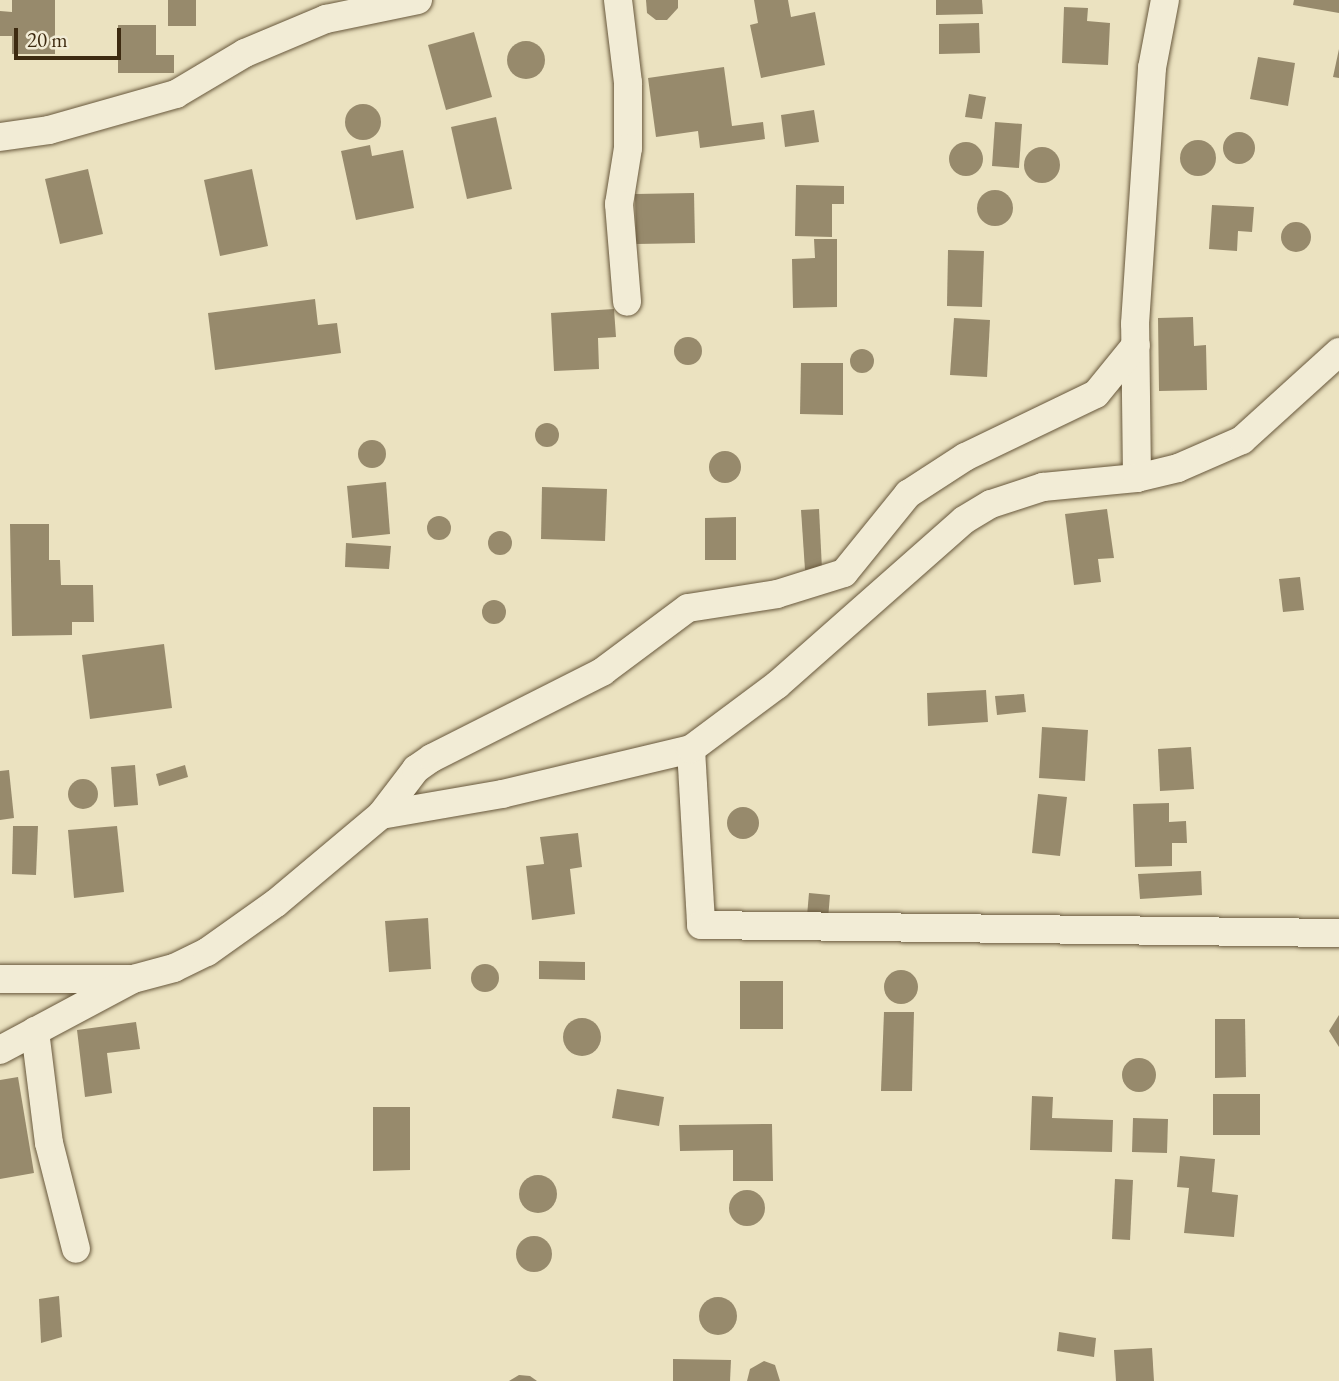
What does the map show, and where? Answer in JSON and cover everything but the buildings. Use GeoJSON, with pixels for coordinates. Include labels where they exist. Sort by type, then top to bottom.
{"type":"FeatureCollection","features":[{"type":"Feature","properties":{"kind":"street"},"geometry":{"type":"LineString","coordinates":[[0,137],[49,130],[176,94],[244,53],[326,19],[418,0]]}},
{"type":"Feature","properties":{"kind":"street"},"geometry":{"type":"LineString","coordinates":[[618,0],[628,83],[628,148],[619,204],[627,302]]}},
{"type":"Feature","properties":{"kind":"street"},"geometry":{"type":"LineString","coordinates":[[1137,478],[1136,345],[1152,68],[1165,0]]}},
{"type":"Feature","properties":{"kind":"street"},"geometry":{"type":"LineString","coordinates":[[0,1051],[133,979],[174,968],[207,952],[276,903],[381,815],[416,769],[432,758],[630,656],[688,608],[777,594],[844,573],[908,494],[965,457],[1096,394],[1136,345]]}},
{"type":"Feature","properties":{"kind":"street"},"geometry":{"type":"LineString","coordinates":[[381,815],[502,794],[691,749],[777,685],[972,514],[1044,487],[1137,478],[1178,468],[1242,440],[1339,352]]}},
{"type":"Feature","properties":{"kind":"street"},"geometry":{"type":"LineString","coordinates":[[691,749],[701,925],[1339,933]]}},
{"type":"Feature","properties":{"kind":"street"},"geometry":{"type":"LineString","coordinates":[[0,979],[133,979]]}},
{"type":"Feature","properties":{"kind":"street"},"geometry":{"type":"LineString","coordinates":[[35,1031],[49,1143],[76,1249]]}}]}
